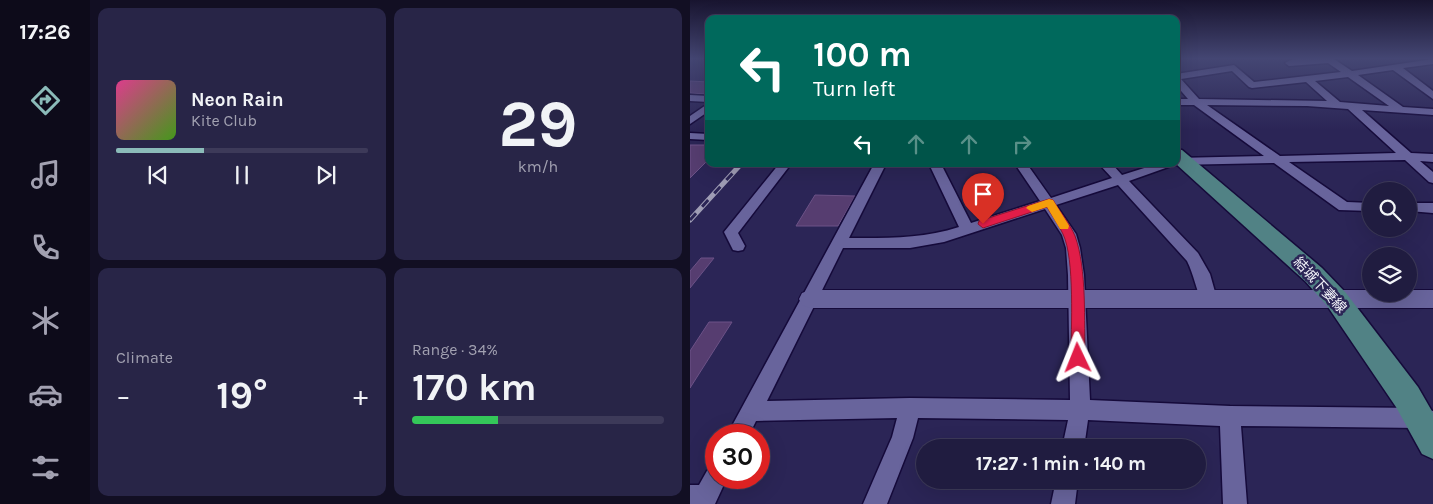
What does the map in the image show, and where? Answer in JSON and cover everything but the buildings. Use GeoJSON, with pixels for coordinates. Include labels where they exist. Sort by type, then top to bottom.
{"type":"FeatureCollection","features":[{"type":"Feature","properties":{"kind":"main road","name":"結城下妻線"},"geometry":{"type":"LineString","coordinates":[[1180,163],[1314,275],[1337,300],[1429,427]]}},
{"type":"Feature","properties":{"kind":"street"},"geometry":{"type":"LineString","coordinates":[[1180,83],[1196,102],[1344,207],[1362,207]]}},
{"type":"Feature","properties":{"kind":"street"},"geometry":{"type":"LineString","coordinates":[[1249,83],[1252,85],[1271,83]]}},
{"type":"Feature","properties":{"kind":"street"},"geometry":{"type":"LineString","coordinates":[[1312,83],[1337,104]]}},
{"type":"Feature","properties":{"kind":"street"},"geometry":{"type":"LineString","coordinates":[[1362,83],[1400,109]]}},
{"type":"Feature","properties":{"kind":"street"},"geometry":{"type":"LineString","coordinates":[[1415,83],[1433,96]]}},
{"type":"Feature","properties":{"kind":"street"},"geometry":{"type":"LineString","coordinates":[[690,98],[705,99]]}},
{"type":"Feature","properties":{"kind":"street"},"geometry":{"type":"LineString","coordinates":[[1180,102],[1337,104],[1400,109],[1431,114]]}},
{"type":"Feature","properties":{"kind":"street"},"geometry":{"type":"LineString","coordinates":[[1350,105],[1433,179]]}},
{"type":"Feature","properties":{"kind":"street"},"geometry":{"type":"LineString","coordinates":[[690,122],[705,109]]}},
{"type":"Feature","properties":{"kind":"street"},"geometry":{"type":"LineString","coordinates":[[690,136],[705,137]]}},
{"type":"Feature","properties":{"kind":"street"},"geometry":{"type":"LineString","coordinates":[[1180,160],[1277,160],[1408,156],[1433,158]]}},
{"type":"Feature","properties":{"kind":"street"},"geometry":{"type":"LineString","coordinates":[[738,246],[731,232],[783,167]]}},
{"type":"Feature","properties":{"kind":"street"},"geometry":{"type":"LineString","coordinates":[[744,424],[878,167]]}},
{"type":"Feature","properties":{"kind":"street"},"geometry":{"type":"LineString","coordinates":[[936,167],[966,229]]}},
{"type":"Feature","properties":{"kind":"street"},"geometry":{"type":"LineString","coordinates":[[1023,167],[1069,234],[1073,248],[1080,410],[1075,439]]}},
{"type":"Feature","properties":{"kind":"street"},"geometry":{"type":"LineString","coordinates":[[1108,167],[1193,257],[1202,274],[1209,299]]}},
{"type":"Feature","properties":{"kind":"street"},"geometry":{"type":"LineString","coordinates":[[838,242],[910,243],[944,237],[1156,167]]}},
{"type":"Feature","properties":{"kind":"street"},"geometry":{"type":"LineString","coordinates":[[1417,208],[1433,208]]}},
{"type":"Feature","properties":{"kind":"street"},"geometry":{"type":"LineString","coordinates":[[810,299],[1433,299]]}},
{"type":"Feature","properties":{"kind":"street"},"geometry":{"type":"LineString","coordinates":[[750,411],[910,408],[1080,410],[1429,427]]}},
{"type":"Feature","properties":{"kind":"street"},"geometry":{"type":"LineString","coordinates":[[875,504],[902,438],[910,408]]}},
{"type":"Feature","properties":{"kind":"street"},"geometry":{"type":"LineString","coordinates":[[1230,416],[1235,504]]}},
{"type":"Feature","properties":{"kind":"street"},"geometry":{"type":"LineString","coordinates":[[1063,504],[1066,489]]}},
{"type":"Feature","properties":{"kind":"railway"},"geometry":{"type":"LineString","coordinates":[[690,220],[738,167]]}},
{"type":"Feature","properties":{"kind":"slow traffic"},"geometry":{"type":"LineString","coordinates":[[1032,208],[1049,203],[1064,226]]}},
{"type":"Feature","properties":{"kind":"route"},"geometry":{"type":"LineString","coordinates":[[983,224],[1049,203],[1069,234],[1073,248],[1076,275],[1078,358]]}}]}
